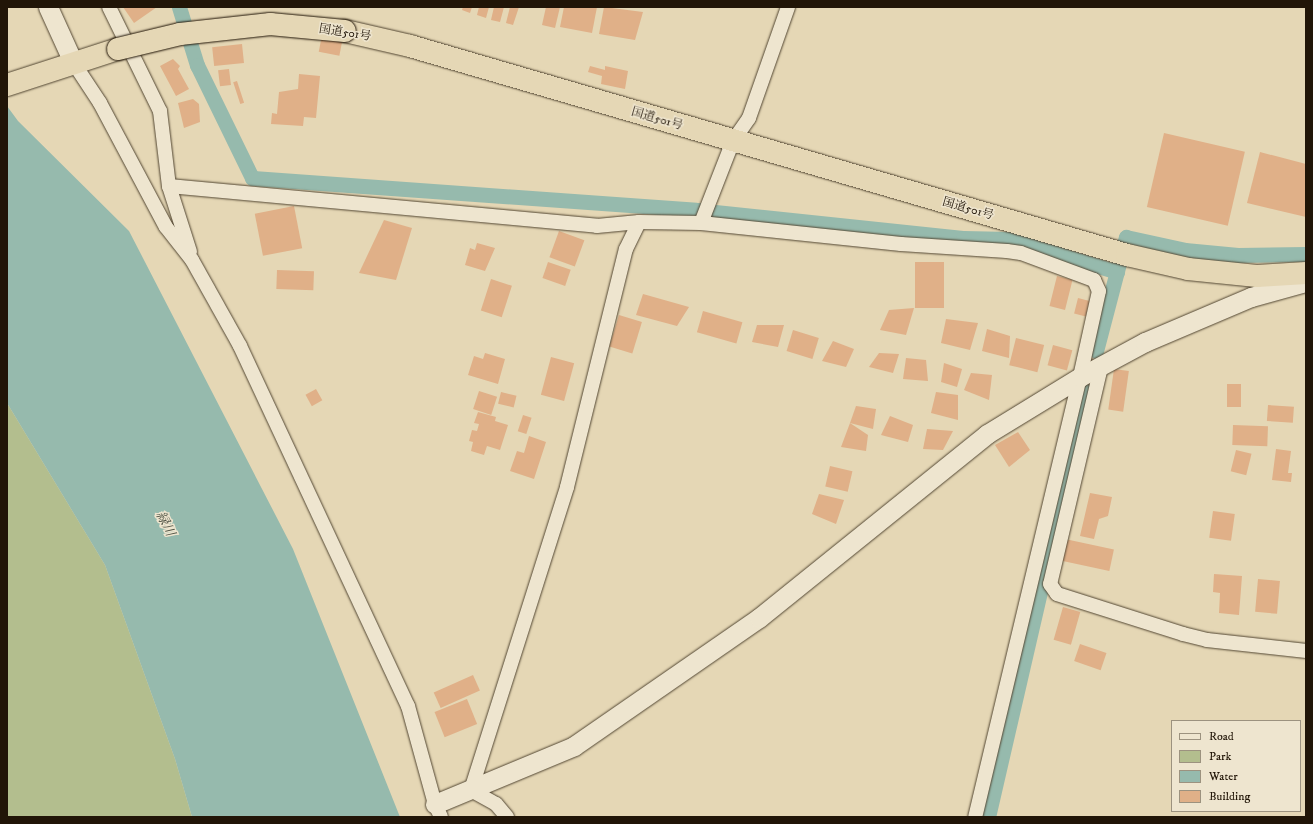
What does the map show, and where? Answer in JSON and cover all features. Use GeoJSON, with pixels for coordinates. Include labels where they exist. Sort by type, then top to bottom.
{"type":"FeatureCollection","features":[{"type":"Feature","properties":{"kind":"highway","name":"国道501号"},"geometry":{"type":"LineString","coordinates":[[7,85],[118,49],[180,34],[270,24],[345,31],[410,46],[1120,253],[1188,269],[1257,276],[1306,273]]}},
{"type":"Feature","properties":{"kind":"street"},"geometry":{"type":"LineString","coordinates":[[48,7],[68,64],[100,103],[166,227],[192,260],[240,346],[368,616],[408,706],[438,810],[471,790],[580,742],[759,618],[987,434],[1080,377],[1101,368],[1145,342],[1251,297],[1306,282]]}},
{"type":"Feature","properties":{"kind":"street"},"geometry":{"type":"LineString","coordinates":[[109,7],[160,111],[169,186],[192,260]]}},
{"type":"Feature","properties":{"kind":"street"},"geometry":{"type":"LineString","coordinates":[[704,216],[733,141],[749,118],[788,7]]}},
{"type":"Feature","properties":{"kind":"street"},"geometry":{"type":"LineString","coordinates":[[169,186],[597,226],[704,216],[901,244],[1021,253],[1094,280],[1099,291],[1080,377],[975,817]]}},
{"type":"Feature","properties":{"kind":"street"},"geometry":{"type":"LineString","coordinates":[[471,790],[567,487],[626,249],[639,222]]}},
{"type":"Feature","properties":{"kind":"street"},"geometry":{"type":"LineString","coordinates":[[1101,368],[1050,584],[1057,594],[1183,634],[1207,640],[1306,651]]}},
{"type":"Feature","properties":{"kind":"street"},"geometry":{"type":"LineString","coordinates":[[471,790],[496,804],[507,817]]}},
{"type":"Feature","properties":{"kind":"green space"},"geometry":{"type":"Polygon","coordinates":[[[7,403],[105,565],[175,759],[192,817],[7,817],[7,403]]]}},
{"type":"Feature","properties":{"kind":"water","name":"緑川"},"geometry":{"type":"Polygon","coordinates":[[[7,106],[18,121],[129,231],[293,549],[400,817],[192,817],[175,759],[105,565],[7,403],[7,106]]]}},
{"type":"Feature","properties":{"kind":"building"},"geometry":{"type":"Polygon","coordinates":[[[123,7],[157,7],[134,23],[123,7]]]}},
{"type":"Feature","properties":{"kind":"building"},"geometry":{"type":"Polygon","coordinates":[[[463,7],[472,7],[470,13],[462,10],[463,7]]]}},
{"type":"Feature","properties":{"kind":"building"},"geometry":{"type":"Polygon","coordinates":[[[479,7],[489,7],[486,18],[477,15],[479,7]]]}},
{"type":"Feature","properties":{"kind":"building"},"geometry":{"type":"Polygon","coordinates":[[[494,7],[504,7],[500,22],[491,20],[494,7]]]}},
{"type":"Feature","properties":{"kind":"building"},"geometry":{"type":"Polygon","coordinates":[[[510,7],[519,7],[513,25],[506,23],[510,7]]]}},
{"type":"Feature","properties":{"kind":"building"},"geometry":{"type":"Polygon","coordinates":[[[546,7],[560,7],[555,28],[542,25],[546,7]]]}},
{"type":"Feature","properties":{"kind":"building"},"geometry":{"type":"Polygon","coordinates":[[[564,7],[597,7],[592,33],[560,27],[564,7]]]}},
{"type":"Feature","properties":{"kind":"building"},"geometry":{"type":"Polygon","coordinates":[[[604,7],[643,12],[635,40],[599,34],[604,7]]]}},
{"type":"Feature","properties":{"kind":"building"},"geometry":{"type":"Polygon","coordinates":[[[322,35],[343,39],[339,56],[319,52],[322,35]]]}},
{"type":"Feature","properties":{"kind":"building"},"geometry":{"type":"Polygon","coordinates":[[[242,44],[244,63],[214,66],[212,47],[242,44]]]}},
{"type":"Feature","properties":{"kind":"building"},"geometry":{"type":"Polygon","coordinates":[[[173,59],[180,66],[178,69],[189,89],[176,96],[160,66],[173,59]]]}},
{"type":"Feature","properties":{"kind":"building"},"geometry":{"type":"Polygon","coordinates":[[[590,66],[605,70],[605,66],[628,71],[625,89],[601,84],[602,76],[588,72],[590,66]]]}},
{"type":"Feature","properties":{"kind":"building"},"geometry":{"type":"Polygon","coordinates":[[[229,69],[231,85],[220,86],[218,70],[229,69]]]}},
{"type":"Feature","properties":{"kind":"building"},"geometry":{"type":"Polygon","coordinates":[[[299,74],[320,76],[316,118],[304,117],[303,126],[271,124],[272,113],[277,114],[279,92],[298,89],[299,74]]]}},
{"type":"Feature","properties":{"kind":"building"},"geometry":{"type":"Polygon","coordinates":[[[237,81],[244,103],[240,104],[233,82],[237,81]]]}},
{"type":"Feature","properties":{"kind":"building"},"geometry":{"type":"Polygon","coordinates":[[[193,99],[199,104],[200,122],[184,128],[178,103],[193,99]]]}},
{"type":"Feature","properties":{"kind":"building"},"geometry":{"type":"Polygon","coordinates":[[[1164,133],[1245,152],[1228,226],[1147,207],[1164,133]]]}},
{"type":"Feature","properties":{"kind":"building"},"geometry":{"type":"Polygon","coordinates":[[[1260,152],[1306,164],[1306,217],[1247,203],[1260,152]]]}},
{"type":"Feature","properties":{"kind":"building"},"geometry":{"type":"Polygon","coordinates":[[[294,206],[302,248],[263,256],[255,214],[294,206]]]}},
{"type":"Feature","properties":{"kind":"building"},"geometry":{"type":"Polygon","coordinates":[[[384,220],[412,228],[396,280],[359,273],[384,220]]]}},
{"type":"Feature","properties":{"kind":"building"},"geometry":{"type":"Polygon","coordinates":[[[559,231],[584,240],[575,267],[549,257],[559,231]]]}},
{"type":"Feature","properties":{"kind":"building"},"geometry":{"type":"Polygon","coordinates":[[[477,243],[495,248],[485,271],[465,265],[470,248],[475,250],[477,243]]]}},
{"type":"Feature","properties":{"kind":"building"},"geometry":{"type":"Polygon","coordinates":[[[548,262],[571,270],[565,286],[542,278],[548,262]]]}},
{"type":"Feature","properties":{"kind":"building"},"geometry":{"type":"Polygon","coordinates":[[[915,262],[944,262],[944,308],[915,308],[915,262]]]}},
{"type":"Feature","properties":{"kind":"building"},"geometry":{"type":"Polygon","coordinates":[[[277,270],[314,271],[313,290],[276,289],[277,270]]]}},
{"type":"Feature","properties":{"kind":"building"},"geometry":{"type":"Polygon","coordinates":[[[1057,276],[1073,280],[1065,310],[1050,306],[1057,276]]]}},
{"type":"Feature","properties":{"kind":"building"},"geometry":{"type":"Polygon","coordinates":[[[491,279],[512,286],[502,317],[481,310],[491,279]]]}},
{"type":"Feature","properties":{"kind":"building"},"geometry":{"type":"Polygon","coordinates":[[[643,294],[689,307],[677,326],[636,315],[643,294]]]}},
{"type":"Feature","properties":{"kind":"building"},"geometry":{"type":"Polygon","coordinates":[[[1078,298],[1090,301],[1086,316],[1074,314],[1078,298]]]}},
{"type":"Feature","properties":{"kind":"building"},"geometry":{"type":"Polygon","coordinates":[[[914,308],[906,335],[880,330],[889,310],[914,308]]]}},
{"type":"Feature","properties":{"kind":"building"},"geometry":{"type":"Polygon","coordinates":[[[703,311],[742,322],[736,343],[697,332],[703,311]]]}},
{"type":"Feature","properties":{"kind":"building"},"geometry":{"type":"Polygon","coordinates":[[[619,315],[642,322],[632,354],[609,347],[619,315]]]}},
{"type":"Feature","properties":{"kind":"building"},"geometry":{"type":"Polygon","coordinates":[[[946,319],[978,323],[970,350],[941,343],[946,319]]]}},
{"type":"Feature","properties":{"kind":"building"},"geometry":{"type":"Polygon","coordinates":[[[757,325],[784,325],[778,347],[752,342],[757,325]]]}},
{"type":"Feature","properties":{"kind":"building"},"geometry":{"type":"Polygon","coordinates":[[[987,329],[1010,336],[1009,358],[982,351],[987,329]]]}},
{"type":"Feature","properties":{"kind":"building"},"geometry":{"type":"Polygon","coordinates":[[[793,330],[819,338],[812,359],[787,351],[793,330]]]}},
{"type":"Feature","properties":{"kind":"building"},"geometry":{"type":"Polygon","coordinates":[[[1016,338],[1044,345],[1037,372],[1009,365],[1016,338]]]}},
{"type":"Feature","properties":{"kind":"building"},"geometry":{"type":"Polygon","coordinates":[[[833,341],[854,349],[846,367],[822,361],[833,341]]]}},
{"type":"Feature","properties":{"kind":"building"},"geometry":{"type":"Polygon","coordinates":[[[1053,345],[1072,350],[1067,370],[1048,365],[1053,345]]]}},
{"type":"Feature","properties":{"kind":"building"},"geometry":{"type":"Polygon","coordinates":[[[485,353],[505,359],[498,384],[468,375],[474,356],[483,359],[485,353]]]}},
{"type":"Feature","properties":{"kind":"building"},"geometry":{"type":"Polygon","coordinates":[[[879,353],[899,354],[893,373],[869,367],[879,353]]]}},
{"type":"Feature","properties":{"kind":"building"},"geometry":{"type":"Polygon","coordinates":[[[551,357],[574,363],[564,401],[541,395],[551,357]]]}},
{"type":"Feature","properties":{"kind":"building"},"geometry":{"type":"Polygon","coordinates":[[[906,358],[926,360],[928,381],[903,379],[906,358]]]}},
{"type":"Feature","properties":{"kind":"building"},"geometry":{"type":"Polygon","coordinates":[[[944,363],[962,369],[957,387],[941,382],[944,363]]]}},
{"type":"Feature","properties":{"kind":"building"},"geometry":{"type":"Polygon","coordinates":[[[1114,369],[1129,371],[1123,412],[1108,410],[1114,369]]]}},
{"type":"Feature","properties":{"kind":"building"},"geometry":{"type":"Polygon","coordinates":[[[971,373],[992,375],[989,400],[964,390],[971,373]]]}},
{"type":"Feature","properties":{"kind":"building"},"geometry":{"type":"Polygon","coordinates":[[[1227,384],[1241,384],[1241,407],[1227,407],[1227,384]]]}},
{"type":"Feature","properties":{"kind":"building"},"geometry":{"type":"Polygon","coordinates":[[[316,389],[322,400],[312,406],[306,395],[316,389]]]}},
{"type":"Feature","properties":{"kind":"building"},"geometry":{"type":"Polygon","coordinates":[[[479,391],[497,397],[491,415],[473,409],[479,391]]]}},
{"type":"Feature","properties":{"kind":"building"},"geometry":{"type":"Polygon","coordinates":[[[501,392],[517,396],[514,408],[498,404],[501,392]]]}},
{"type":"Feature","properties":{"kind":"building"},"geometry":{"type":"Polygon","coordinates":[[[936,392],[958,395],[958,420],[931,413],[936,392]]]}},
{"type":"Feature","properties":{"kind":"building"},"geometry":{"type":"Polygon","coordinates":[[[1268,405],[1294,407],[1293,423],[1267,421],[1268,405]]]}},
{"type":"Feature","properties":{"kind":"building"},"geometry":{"type":"Polygon","coordinates":[[[856,406],[876,409],[873,429],[850,423],[856,406]]]}},
{"type":"Feature","properties":{"kind":"building"},"geometry":{"type":"Polygon","coordinates":[[[478,412],[496,417],[495,421],[508,425],[500,450],[487,446],[484,455],[471,451],[473,442],[469,441],[472,430],[477,431],[479,424],[474,423],[478,412]]]}},
{"type":"Feature","properties":{"kind":"building"},"geometry":{"type":"Polygon","coordinates":[[[523,415],[532,418],[526,434],[518,431],[523,415]]]}},
{"type":"Feature","properties":{"kind":"building"},"geometry":{"type":"Polygon","coordinates":[[[890,416],[913,425],[908,442],[881,435],[890,416]]]}},
{"type":"Feature","properties":{"kind":"building"},"geometry":{"type":"Polygon","coordinates":[[[850,423],[868,435],[866,451],[841,447],[850,423]]]}},
{"type":"Feature","properties":{"kind":"building"},"geometry":{"type":"Polygon","coordinates":[[[1233,425],[1268,426],[1267,446],[1232,445],[1233,425]]]}},
{"type":"Feature","properties":{"kind":"building"},"geometry":{"type":"Polygon","coordinates":[[[927,429],[953,431],[943,450],[923,449],[927,429]]]}},
{"type":"Feature","properties":{"kind":"building"},"geometry":{"type":"Polygon","coordinates":[[[1018,432],[1030,450],[1009,467],[995,445],[1018,432]]]}},
{"type":"Feature","properties":{"kind":"building"},"geometry":{"type":"Polygon","coordinates":[[[529,436],[546,442],[534,479],[510,471],[517,451],[524,453],[529,436]]]}},
{"type":"Feature","properties":{"kind":"building"},"geometry":{"type":"Polygon","coordinates":[[[1276,449],[1291,451],[1288,473],[1292,473],[1291,482],[1272,480],[1276,449]]]}},
{"type":"Feature","properties":{"kind":"building"},"geometry":{"type":"Polygon","coordinates":[[[1236,450],[1252,454],[1246,475],[1231,471],[1236,450]]]}},
{"type":"Feature","properties":{"kind":"building"},"geometry":{"type":"Polygon","coordinates":[[[830,466],[852,471],[848,492],[825,486],[830,466]]]}},
{"type":"Feature","properties":{"kind":"building"},"geometry":{"type":"Polygon","coordinates":[[[1090,493],[1112,497],[1108,516],[1099,519],[1094,539],[1080,536],[1090,493]]]}},
{"type":"Feature","properties":{"kind":"building"},"geometry":{"type":"Polygon","coordinates":[[[819,494],[844,500],[836,524],[812,514],[819,494]]]}},
{"type":"Feature","properties":{"kind":"building"},"geometry":{"type":"Polygon","coordinates":[[[1213,511],[1235,514],[1231,541],[1209,538],[1213,511]]]}},
{"type":"Feature","properties":{"kind":"building"},"geometry":{"type":"Polygon","coordinates":[[[1065,539],[1114,549],[1109,571],[1060,561],[1065,539]]]}},
{"type":"Feature","properties":{"kind":"building"},"geometry":{"type":"Polygon","coordinates":[[[1214,574],[1242,576],[1239,615],[1219,613],[1220,593],[1213,592],[1214,574]]]}},
{"type":"Feature","properties":{"kind":"building"},"geometry":{"type":"Polygon","coordinates":[[[1258,579],[1280,581],[1277,614],[1255,612],[1258,579]]]}},
{"type":"Feature","properties":{"kind":"building"},"geometry":{"type":"Polygon","coordinates":[[[1063,607],[1080,612],[1071,645],[1054,640],[1063,607]]]}},
{"type":"Feature","properties":{"kind":"building"},"geometry":{"type":"Polygon","coordinates":[[[1080,644],[1106,653],[1101,670],[1074,661],[1080,644]]]}},
{"type":"Feature","properties":{"kind":"building"},"geometry":{"type":"Polygon","coordinates":[[[473,675],[480,691],[441,708],[434,692],[473,675]]]}},
{"type":"Feature","properties":{"kind":"building"},"geometry":{"type":"Polygon","coordinates":[[[467,699],[477,724],[445,737],[435,712],[467,699]]]}},
{"type":"Feature","properties":{"kind":"waterway"},"geometry":{"type":"LineString","coordinates":[[179,7],[197,65],[252,178],[696,210],[963,238],[1010,239],[1117,272]]}},
{"type":"Feature","properties":{"kind":"waterway"},"geometry":{"type":"LineString","coordinates":[[1096,351],[1126,237],[1185,250],[1238,255],[1306,254]]}},
{"type":"Feature","properties":{"kind":"waterway"},"geometry":{"type":"LineString","coordinates":[[988,817],[1086,391]]}}]}
